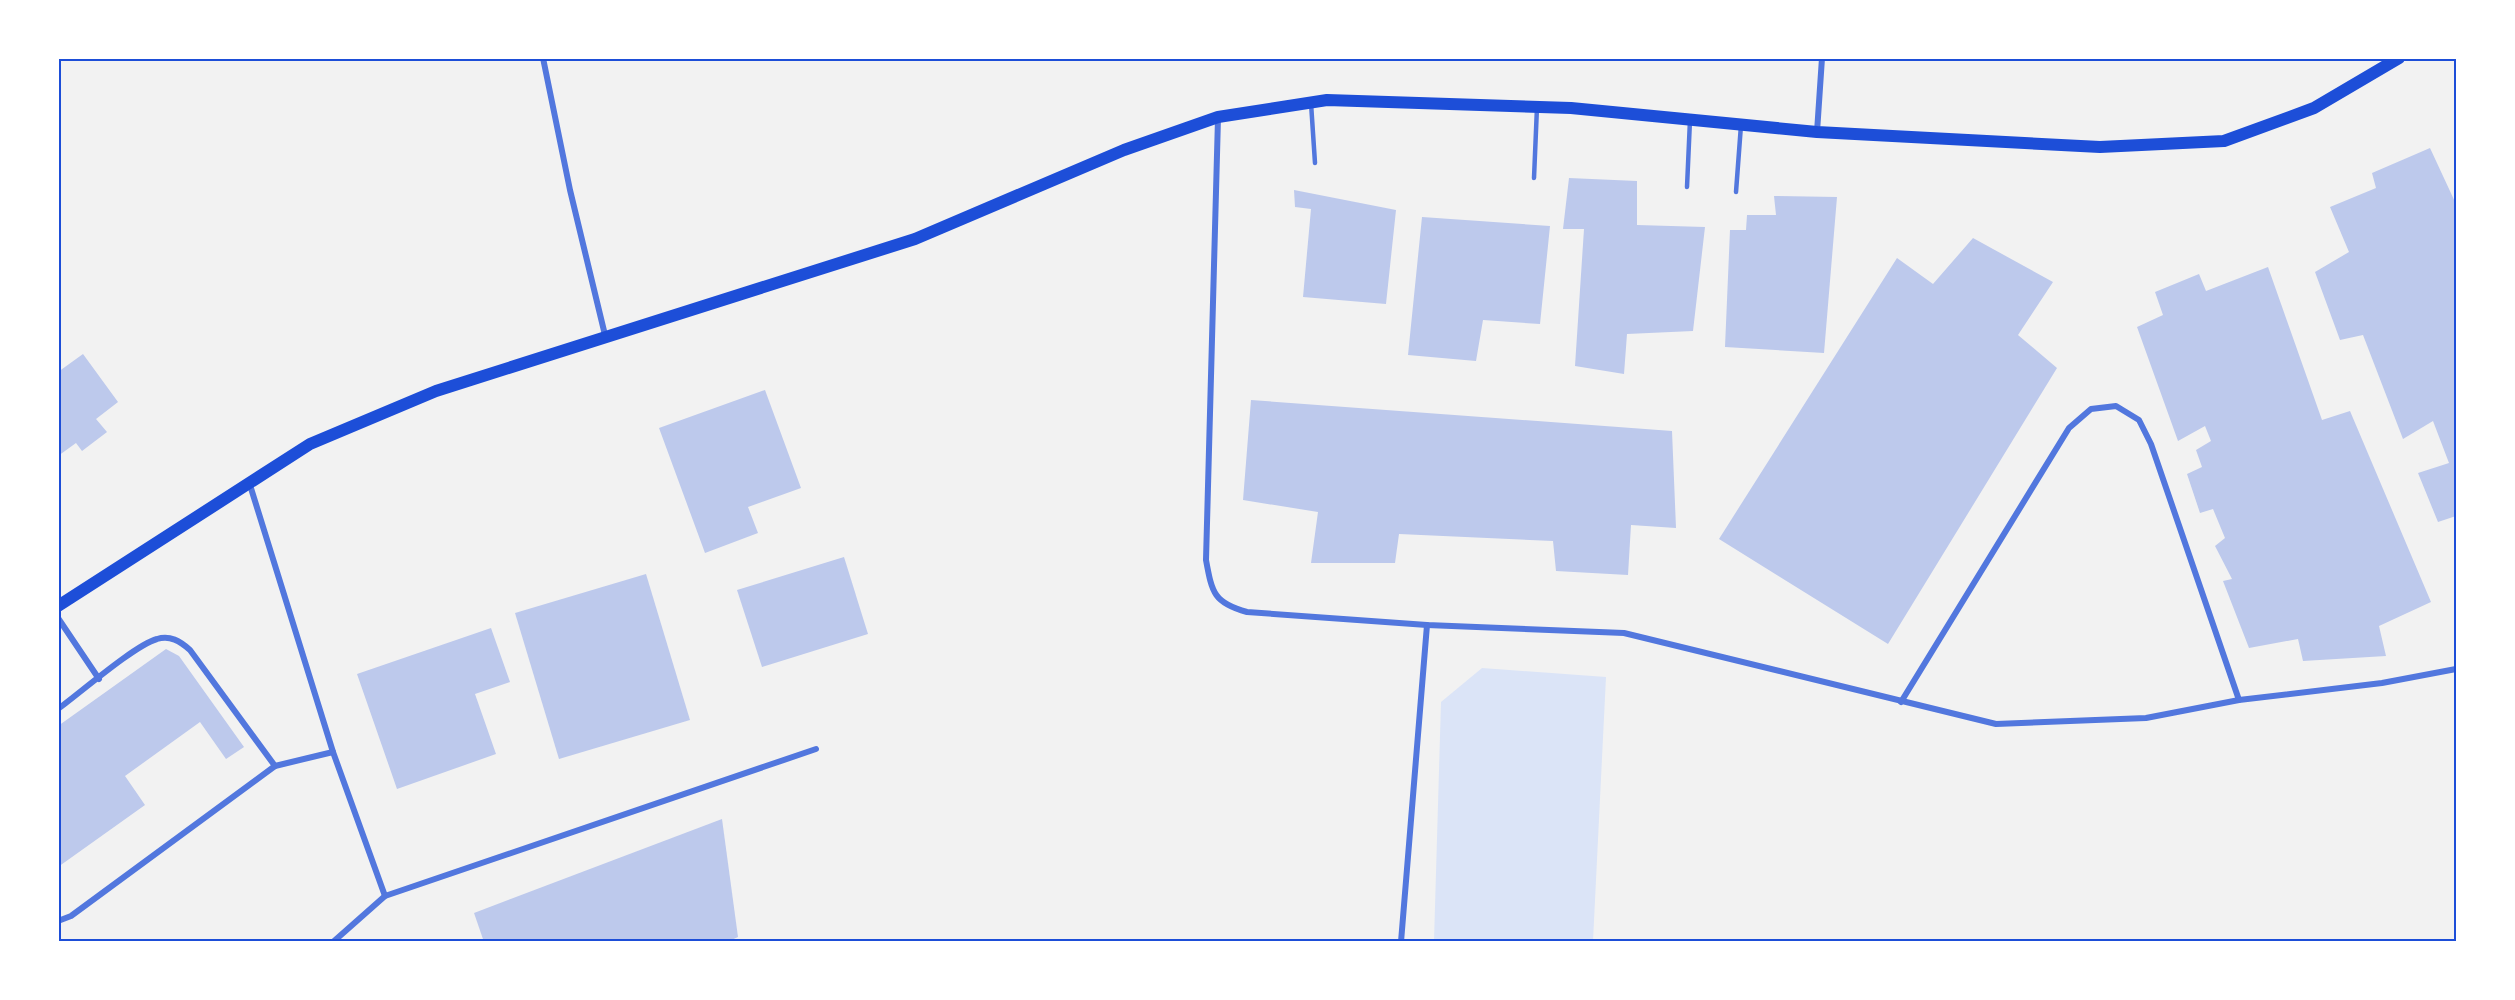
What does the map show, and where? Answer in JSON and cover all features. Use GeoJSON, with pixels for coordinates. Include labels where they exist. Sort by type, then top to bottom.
{"type":"FeatureCollection","features":[{"type":"Feature","properties":{"kind":"main road"},"geometry":{"type":"LineString","coordinates":[[58,606],[250,485],[310,444],[436,391],[605,335],[915,239],[1124,150],[1218,117],[1327,100],[1537,107],[1817,132],[2100,147],[2224,141],[2314,108],[2399,58]]}},
{"type":"Feature","properties":{"kind":"street"},"geometry":{"type":"LineString","coordinates":[[543,58],[570,190],[605,335]]}},
{"type":"Feature","properties":{"kind":"street"},"geometry":{"type":"LineString","coordinates":[[1817,132],[1822,58]]}},
{"type":"Feature","properties":{"kind":"street"},"geometry":{"type":"LineString","coordinates":[[1218,117],[1206,560],[1211,586],[1225,606],[1247,612],[1427,625],[1624,633],[1996,724],[2146,718],[2239,700],[2382,683],[2457,669]]}},
{"type":"Feature","properties":{"kind":"street"},"geometry":{"type":"LineString","coordinates":[[1901,702],[2069,428],[2091,409],[2116,406],[2139,420],[2151,444],[2239,700]]}},
{"type":"Feature","properties":{"kind":"street"},"geometry":{"type":"LineString","coordinates":[[250,485],[333,752],[385,896]]}},
{"type":"Feature","properties":{"kind":"street"},"geometry":{"type":"LineString","coordinates":[[58,618],[99,679]]}},
{"type":"Feature","properties":{"kind":"street"},"geometry":{"type":"LineString","coordinates":[[1401,942],[1427,625]]}},
{"type":"Feature","properties":{"kind":"street"},"geometry":{"type":"LineString","coordinates":[[58,709],[147,643],[170,638],[181,642],[276,766]]}},
{"type":"Feature","properties":{"kind":"street"},"geometry":{"type":"LineString","coordinates":[[333,942],[385,896],[816,749]]}},
{"type":"Feature","properties":{"kind":"street"},"geometry":{"type":"LineString","coordinates":[[58,921],[71,916],[276,766],[333,752]]}},
{"type":"Feature","properties":{"kind":"lane"},"geometry":{"type":"LineString","coordinates":[[1311,103],[1315,163]]}},
{"type":"Feature","properties":{"kind":"lane"},"geometry":{"type":"LineString","coordinates":[[1534,178],[1537,107]]}},
{"type":"Feature","properties":{"kind":"lane"},"geometry":{"type":"LineString","coordinates":[[1687,186],[1690,120]]}},
{"type":"Feature","properties":{"kind":"lane"},"geometry":{"type":"LineString","coordinates":[[1736,192],[1741,125]]}},
{"type":"Feature","properties":{"kind":"shaded area"},"geometry":{"type":"Polygon","coordinates":[[[1482,668],[1606,677],[1593,941],[1434,941],[1441,702],[1482,668]]]}},
{"type":"Feature","properties":{"kind":"building"},"geometry":{"type":"Polygon","coordinates":[[[2430,148],[2456,204],[2456,516],[2438,522],[2418,473],[2449,463],[2433,421],[2403,439],[2363,335],[2340,340],[2315,272],[2349,252],[2330,207],[2376,188],[2372,173],[2430,148]]]}},
{"type":"Feature","properties":{"kind":"building"},"geometry":{"type":"Polygon","coordinates":[[[1569,178],[1637,181],[1637,225],[1705,227],[1693,331],[1627,334],[1624,374],[1575,366],[1584,229],[1563,229],[1569,178]]]}},
{"type":"Feature","properties":{"kind":"building"},"geometry":{"type":"Polygon","coordinates":[[[1294,190],[1396,210],[1386,304],[1303,297],[1311,209],[1295,207],[1294,190]]]}},
{"type":"Feature","properties":{"kind":"building"},"geometry":{"type":"Polygon","coordinates":[[[1774,196],[1837,197],[1824,353],[1725,347],[1730,230],[1746,230],[1747,215],[1776,215],[1774,196]]]}},
{"type":"Feature","properties":{"kind":"building"},"geometry":{"type":"Polygon","coordinates":[[[1422,217],[1550,226],[1540,324],[1483,320],[1476,361],[1408,355],[1422,217]]]}},
{"type":"Feature","properties":{"kind":"building"},"geometry":{"type":"Polygon","coordinates":[[[1973,238],[2053,282],[2018,335],[2057,368],[1888,644],[1719,539],[1897,258],[1933,284],[1973,238]]]}},
{"type":"Feature","properties":{"kind":"building"},"geometry":{"type":"Polygon","coordinates":[[[2268,267],[2322,420],[2350,411],[2431,602],[2379,626],[2386,656],[2303,661],[2298,639],[2249,648],[2223,581],[2232,579],[2215,546],[2225,538],[2213,509],[2200,513],[2187,474],[2202,467],[2196,450],[2211,441],[2205,426],[2178,441],[2137,327],[2163,315],[2155,292],[2199,274],[2206,291],[2268,267]]]}},
{"type":"Feature","properties":{"kind":"building"},"geometry":{"type":"Polygon","coordinates":[[[83,354],[118,402],[96,419],[107,432],[82,451],[76,443],[58,456],[58,372],[83,354]]]}},
{"type":"Feature","properties":{"kind":"building"},"geometry":{"type":"Polygon","coordinates":[[[765,390],[801,488],[748,507],[758,533],[705,553],[659,428],[765,390]]]}},
{"type":"Feature","properties":{"kind":"building"},"geometry":{"type":"Polygon","coordinates":[[[1251,400],[1672,431],[1676,528],[1631,525],[1628,575],[1556,571],[1553,541],[1399,534],[1395,563],[1311,563],[1318,512],[1243,500],[1251,400]]]}},
{"type":"Feature","properties":{"kind":"building"},"geometry":{"type":"Polygon","coordinates":[[[844,557],[868,634],[762,667],[737,590],[844,557]]]}},
{"type":"Feature","properties":{"kind":"building"},"geometry":{"type":"Polygon","coordinates":[[[646,574],[690,720],[559,759],[515,613],[646,574]]]}},
{"type":"Feature","properties":{"kind":"building"},"geometry":{"type":"Polygon","coordinates":[[[491,628],[510,682],[475,694],[496,754],[397,789],[357,674],[491,628]]]}},
{"type":"Feature","properties":{"kind":"building"},"geometry":{"type":"Polygon","coordinates":[[[166,649],[179,656],[244,747],[226,759],[200,722],[125,776],[145,805],[58,867],[58,726],[166,649]]]}},
{"type":"Feature","properties":{"kind":"building"},"geometry":{"type":"Polygon","coordinates":[[[722,819],[738,937],[727,942],[484,942],[474,913],[722,819]]]}}]}
